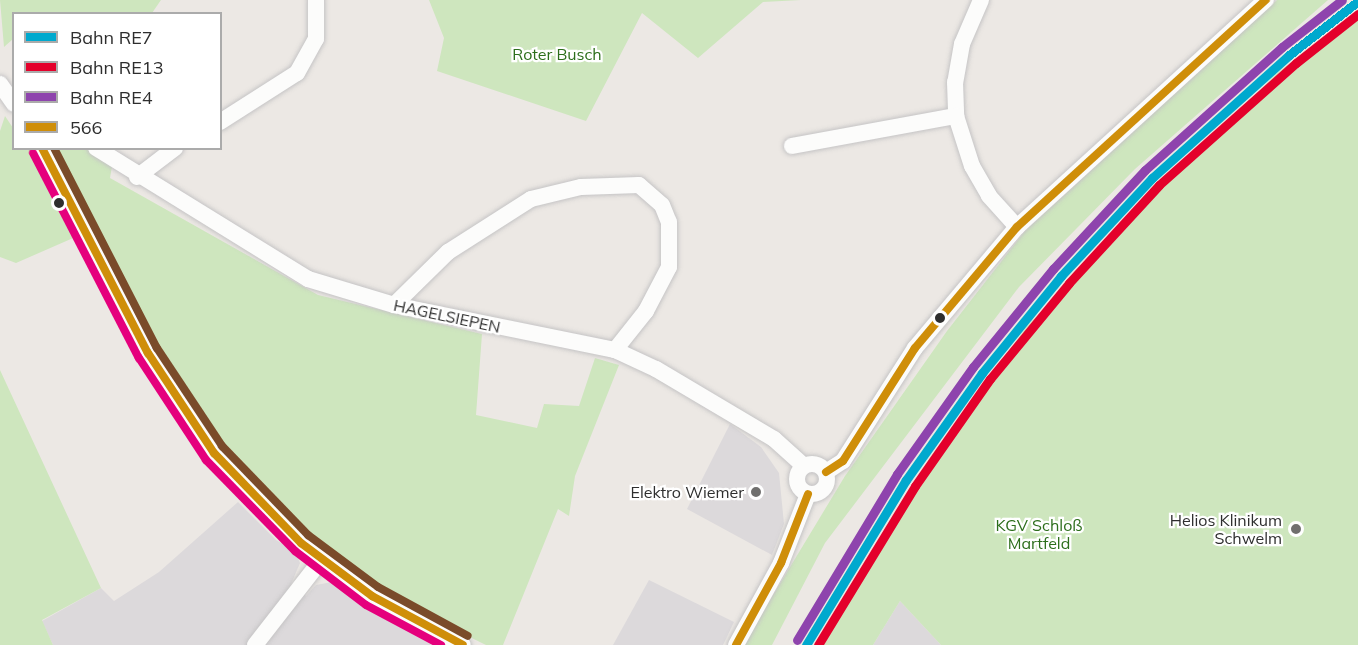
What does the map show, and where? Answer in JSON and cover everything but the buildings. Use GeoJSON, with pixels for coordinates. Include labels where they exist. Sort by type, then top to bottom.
{"type":"FeatureCollection","features":[{"type":"Feature","properties":{"kind":"street"},"geometry":{"type":"LineString","coordinates":[[222,121],[297,73],[316,39],[316,0]]}},
{"type":"Feature","properties":{"kind":"street"},"geometry":{"type":"LineString","coordinates":[[981,0],[962,44],[955,82],[957,116],[972,166],[989,195],[1017,227]]}},
{"type":"Feature","properties":{"kind":"street"},"geometry":{"type":"LineString","coordinates":[[808,494],[822,492],[826,472],[843,462],[915,348],[1017,227],[1266,0]]}},
{"type":"Feature","properties":{"kind":"street"},"geometry":{"type":"LineString","coordinates":[[0,84],[12,101]]}},
{"type":"Feature","properties":{"kind":"street"},"geometry":{"type":"LineString","coordinates":[[792,146],[957,116]]}},
{"type":"Feature","properties":{"kind":"street"},"geometry":{"type":"LineString","coordinates":[[43,150],[180,407],[243,487],[322,559],[395,610],[463,645]]}},
{"type":"Feature","properties":{"kind":"street","name":"HAGELSIEPEN"},"geometry":{"type":"LineString","coordinates":[[99,150],[137,177],[308,279],[394,305],[615,351],[656,369],[774,439],[804,466]]}},
{"type":"Feature","properties":{"kind":"street"},"geometry":{"type":"LineString","coordinates":[[137,177],[172,150]]}},
{"type":"Feature","properties":{"kind":"street"},"geometry":{"type":"LineString","coordinates":[[394,305],[448,252],[531,199],[581,187],[639,185],[662,205],[669,222],[669,267],[648,308],[615,351]]}},
{"type":"Feature","properties":{"kind":"street"},"geometry":{"type":"LineString","coordinates":[[808,494],[797,482],[804,466],[816,464],[826,472]]}},
{"type":"Feature","properties":{"kind":"street"},"geometry":{"type":"LineString","coordinates":[[736,645],[781,563],[808,494]]}},
{"type":"Feature","properties":{"kind":"street"},"geometry":{"type":"LineString","coordinates":[[255,645],[322,559]]}},
{"type":"Feature","properties":{"kind":"shaded area"},"geometry":{"type":"Polygon","coordinates":[[[730,424],[761,447],[779,473],[784,524],[772,555],[687,509],[730,424]]]}},
{"type":"Feature","properties":{"kind":"shaded area"},"geometry":{"type":"Polygon","coordinates":[[[238,502],[276,540],[295,551],[300,563],[291,584],[306,596],[316,585],[332,582],[374,613],[432,645],[53,645],[42,621],[101,588],[114,601],[159,572],[238,502]]]}},
{"type":"Feature","properties":{"kind":"shaded area"},"geometry":{"type":"Polygon","coordinates":[[[649,580],[734,622],[723,645],[613,645],[649,580]]]}},
{"type":"Feature","properties":{"kind":"shaded area"},"geometry":{"type":"Polygon","coordinates":[[[900,601],[941,645],[873,645],[900,601]]]}},
{"type":"Feature","properties":{"kind":"green space"},"geometry":{"type":"Polygon","coordinates":[[[0,0],[161,0],[153,12],[12,12],[12,40],[4,47],[0,0]]]}},
{"type":"Feature","properties":{"kind":"green space","name":"Roter Busch"},"geometry":{"type":"Polygon","coordinates":[[[429,0],[801,0],[763,2],[698,58],[642,13],[586,121],[437,71],[444,38],[429,0]]]}},
{"type":"Feature","properties":{"kind":"green space"},"geometry":{"type":"Polygon","coordinates":[[[1277,0],[1328,0],[1135,169],[1019,287],[825,543],[772,645],[743,645],[845,476],[947,331],[1025,231],[1277,0]]]}},
{"type":"Feature","properties":{"kind":"green space","name":"KGV Schloß Martfeld"},"geometry":{"type":"Polygon","coordinates":[[[1358,10],[1358,645],[941,645],[900,601],[873,645],[820,645],[931,456],[1028,325],[1276,74],[1358,10]]]}},
{"type":"Feature","properties":{"kind":"green space"},"geometry":{"type":"Polygon","coordinates":[[[5,116],[12,126],[12,150],[89,150],[112,166],[110,178],[318,295],[482,334],[476,415],[537,428],[544,404],[579,406],[595,358],[619,365],[575,476],[569,516],[558,509],[503,645],[486,645],[402,604],[301,530],[247,478],[216,444],[181,390],[96,228],[16,263],[0,257],[0,131],[5,116]]]}},
{"type":"Feature","properties":{"kind":"green space"},"geometry":{"type":"Polygon","coordinates":[[[0,370],[101,588],[42,620],[53,645],[0,645],[0,370]]]}},
{"type":"Feature","properties":{"kind":"rail line","name":"RE4"},"geometry":{"type":"LineString","coordinates":[[797,640],[897,474],[973,367],[1053,269],[1145,170],[1282,47],[1342,0]]}},
{"type":"Feature","properties":{"kind":"rail line","name":"RE7"},"geometry":{"type":"LineString","coordinates":[[806,645],[906,480],[982,373],[1061,276],[1152,178],[1289,55],[1358,1]]}},
{"type":"Feature","properties":{"kind":"rail line","name":"RE13"},"geometry":{"type":"LineString","coordinates":[[818,645],[915,486],[990,379],[1069,283],[1159,185],[1296,63],[1358,14]]}},
{"type":"Feature","properties":{"kind":"transit line","name":"566"},"geometry":{"type":"LineString","coordinates":[[826,472],[843,461],[915,348],[1017,227],[1266,0]]}},
{"type":"Feature","properties":{"kind":"transit line","name":"566"},"geometry":{"type":"LineString","coordinates":[[43,150],[148,353],[214,453],[301,543],[372,596],[463,645]]}},
{"type":"Feature","properties":{"kind":"transit line"},"geometry":{"type":"LineString","coordinates":[[55,150],[157,348],[222,446],[308,535],[378,587],[468,636]]}},
{"type":"Feature","properties":{"kind":"transit line"},"geometry":{"type":"LineString","coordinates":[[33,153],[139,358],[206,460],[295,551],[366,605],[441,645]]}},
{"type":"Feature","properties":{"kind":"transit line","name":"566"},"geometry":{"type":"LineString","coordinates":[[736,645],[781,563],[808,494]]}},
{"type":"Feature","properties":{"kind":"place","name":"Elektro Wiemer"},"geometry":{"type":"Point","coordinates":[756,492]}},
{"type":"Feature","properties":{"kind":"place","name":"Helios Klinikum Schwelm"},"geometry":{"type":"Point","coordinates":[1296,529]}}]}
